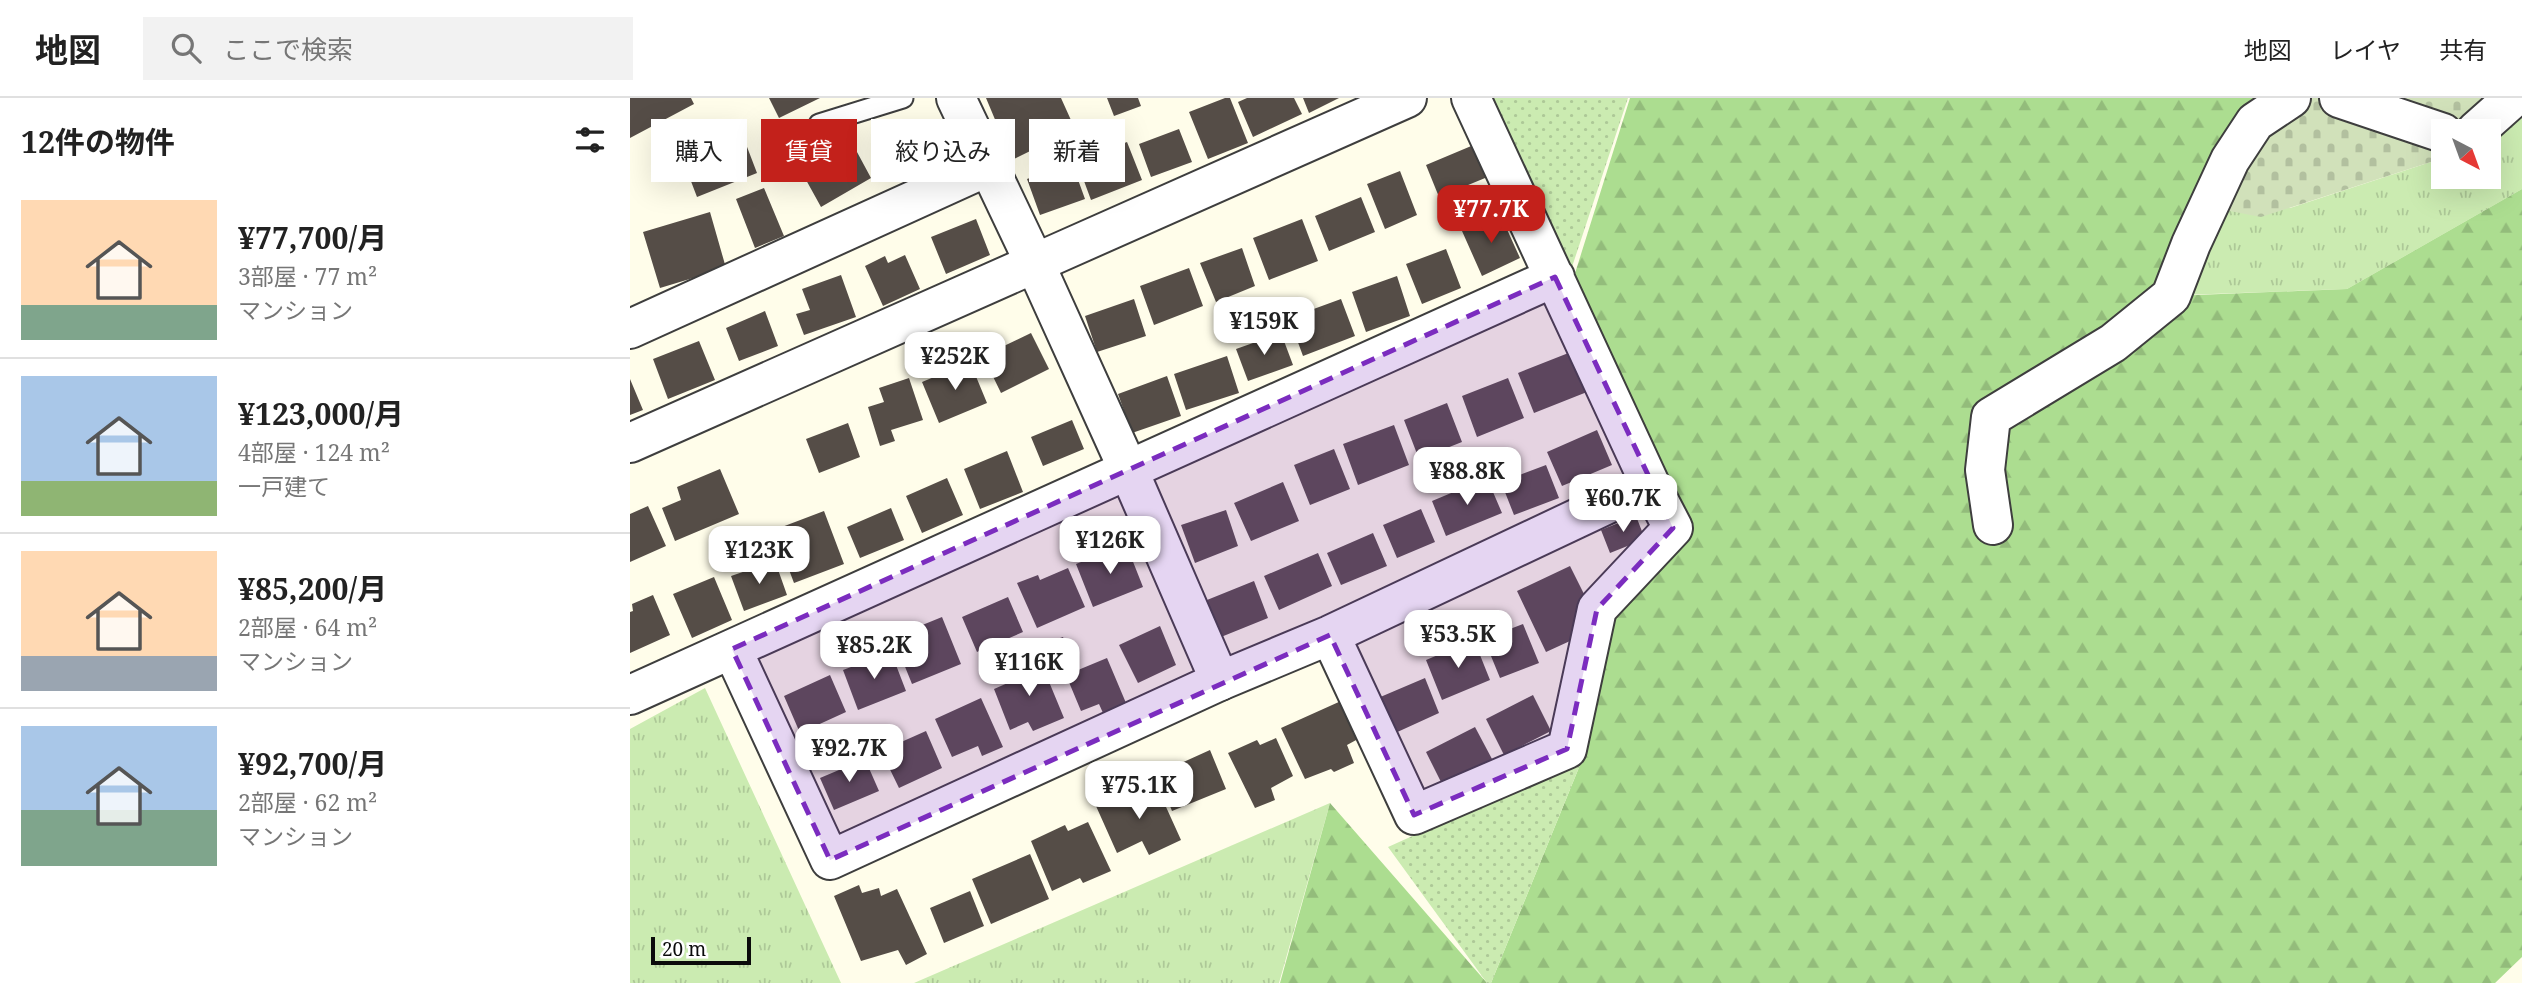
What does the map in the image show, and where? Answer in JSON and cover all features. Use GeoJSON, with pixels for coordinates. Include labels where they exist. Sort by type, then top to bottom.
{"type":"FeatureCollection","features":[{"type":"Feature","properties":{"kind":"street"},"geometry":{"type":"LineString","coordinates":[[956,98],[965,119]]}},
{"type":"Feature","properties":{"kind":"street"},"geometry":{"type":"LineString","coordinates":[[630,443],[1408,98]]}},
{"type":"Feature","properties":{"kind":"street"},"geometry":{"type":"LineString","coordinates":[[1330,635],[1414,815],[1567,749],[1597,609],[1673,528],[1650,484],[1471,98]]}},
{"type":"Feature","properties":{"kind":"street"},"geometry":{"type":"LineString","coordinates":[[1993,525],[1985,470],[1991,417],[2113,343],[2171,296],[2230,160],[2255,122],[2291,98]]}},
{"type":"Feature","properties":{"kind":"street"},"geometry":{"type":"LineString","coordinates":[[2339,98],[2431,129]]}},
{"type":"Feature","properties":{"kind":"street"},"geometry":{"type":"LineString","coordinates":[[2489,119],[2513,98]]}},
{"type":"Feature","properties":{"kind":"street"},"geometry":{"type":"LineString","coordinates":[[630,330],[954,182]]}},
{"type":"Feature","properties":{"kind":"street"},"geometry":{"type":"LineString","coordinates":[[994,182],[1035,264],[1128,469],[1220,681]]}},
{"type":"Feature","properties":{"kind":"street"},"geometry":{"type":"LineString","coordinates":[[630,695],[1555,277]]}},
{"type":"Feature","properties":{"kind":"street"},"geometry":{"type":"LineString","coordinates":[[732,649],[830,860],[1220,681],[1330,635],[1650,484]]}},
{"type":"Feature","properties":{"kind":"lane"},"geometry":{"type":"LineString","coordinates":[[834,119],[903,98]]}},
{"type":"Feature","properties":{"kind":"highlighted area"},"geometry":{"type":"Polygon","coordinates":[[[1555,277],[1673,528],[1597,609],[1567,749],[1414,815],[1330,635],[830,860],[732,649],[1555,277]]]}},
{"type":"Feature","properties":{"kind":"green space"},"geometry":{"type":"Polygon","coordinates":[[[1472,98],[1628,98],[1569,276],[1472,98]]]}},
{"type":"Feature","properties":{"kind":"green space"},"geometry":{"type":"Polygon","coordinates":[[[1630,98],[2277,98],[2172,296],[2347,289],[2522,189],[2522,957],[2495,983],[1491,983],[1582,760],[1601,604],[1680,534],[1566,302],[1630,98]]]}},
{"type":"Feature","properties":{"kind":"green space"},"geometry":{"type":"Polygon","coordinates":[[[2275,98],[2513,98],[2468,119],[2431,119],[2431,162],[2261,217],[2209,207],[2275,98]]]}},
{"type":"Feature","properties":{"kind":"green space"},"geometry":{"type":"Polygon","coordinates":[[[2522,98],[2522,189],[2347,289],[2183,295],[2224,210],[2290,208],[2431,162],[2431,189],[2501,189],[2500,119],[2522,98]]]}},
{"type":"Feature","properties":{"kind":"green space"},"geometry":{"type":"Polygon","coordinates":[[[705,688],[841,983],[630,983],[630,729],[705,688]]]}},
{"type":"Feature","properties":{"kind":"green space"},"geometry":{"type":"Polygon","coordinates":[[[1582,760],[1491,983],[1487,983],[1388,847],[1582,760]]]}},
{"type":"Feature","properties":{"kind":"green space"},"geometry":{"type":"Polygon","coordinates":[[[1330,803],[1279,983],[914,983],[1330,803]]]}},
{"type":"Feature","properties":{"kind":"green space"},"geometry":{"type":"Polygon","coordinates":[[[1330,803],[1487,983],[1280,983],[1330,803]]]}},
{"type":"Feature","properties":{"kind":"building"},"geometry":{"type":"Polygon","coordinates":[[[630,98],[691,98],[694,104],[666,119],[651,119],[651,127],[630,138],[630,98]]]}},
{"type":"Feature","properties":{"kind":"building"},"geometry":{"type":"Polygon","coordinates":[[[769,98],[820,98],[779,118],[769,98]]]}},
{"type":"Feature","properties":{"kind":"building"},"geometry":{"type":"Polygon","coordinates":[[[986,98],[1061,98],[1070,119],[1029,119],[1029,152],[1015,159],[1015,119],[995,119],[986,98]]]}},
{"type":"Feature","properties":{"kind":"building"},"geometry":{"type":"Polygon","coordinates":[[[1107,98],[1138,98],[1141,106],[1114,116],[1107,98]]]}},
{"type":"Feature","properties":{"kind":"building"},"geometry":{"type":"Polygon","coordinates":[[[1230,98],[1248,143],[1208,159],[1189,112],[1230,98]]]}},
{"type":"Feature","properties":{"kind":"building"},"geometry":{"type":"Polygon","coordinates":[[[1247,98],[1294,98],[1302,114],[1253,137],[1238,102],[1247,98]]]}},
{"type":"Feature","properties":{"kind":"building"},"geometry":{"type":"Polygon","coordinates":[[[1303,98],[1339,98],[1309,113],[1303,98]]]}},
{"type":"Feature","properties":{"kind":"building"},"geometry":{"type":"Polygon","coordinates":[[[1179,129],[1192,162],[1151,177],[1139,144],[1179,129]]]}},
{"type":"Feature","properties":{"kind":"building"},"geometry":{"type":"Polygon","coordinates":[[[1127,142],[1142,180],[1091,200],[1084,182],[1125,182],[1127,142]]]}},
{"type":"Feature","properties":{"kind":"building"},"geometry":{"type":"Polygon","coordinates":[[[1476,144],[1490,176],[1439,197],[1426,165],[1476,144]]]}},
{"type":"Feature","properties":{"kind":"building"},"geometry":{"type":"Polygon","coordinates":[[[747,147],[757,173],[747,177],[747,147]]]}},
{"type":"Feature","properties":{"kind":"building"},"geometry":{"type":"Polygon","coordinates":[[[857,152],[871,178],[821,207],[807,182],[857,182],[857,152]]]}},
{"type":"Feature","properties":{"kind":"building"},"geometry":{"type":"Polygon","coordinates":[[[1400,171],[1417,215],[1385,229],[1367,184],[1400,171]]]}},
{"type":"Feature","properties":{"kind":"building"},"geometry":{"type":"Polygon","coordinates":[[[1027,179],[1029,182],[1079,182],[1085,199],[1040,215],[1027,179]]]}},
{"type":"Feature","properties":{"kind":"building"},"geometry":{"type":"Polygon","coordinates":[[[691,182],[734,182],[697,197],[691,182]]]}},
{"type":"Feature","properties":{"kind":"building"},"geometry":{"type":"Polygon","coordinates":[[[764,188],[784,236],[755,248],[736,199],[764,188]]]}},
{"type":"Feature","properties":{"kind":"building"},"geometry":{"type":"Polygon","coordinates":[[[1361,197],[1375,232],[1329,251],[1315,216],[1361,197]]]}},
{"type":"Feature","properties":{"kind":"building"},"geometry":{"type":"Polygon","coordinates":[[[710,212],[726,268],[660,288],[643,232],[710,212]]]}},
{"type":"Feature","properties":{"kind":"building"},"geometry":{"type":"Polygon","coordinates":[[[1500,214],[1520,258],[1482,276],[1462,231],[1500,214]]]}},
{"type":"Feature","properties":{"kind":"building"},"geometry":{"type":"Polygon","coordinates":[[[976,219],[990,255],[946,274],[931,237],[976,219]]]}},
{"type":"Feature","properties":{"kind":"building"},"geometry":{"type":"Polygon","coordinates":[[[1302,219],[1318,261],[1269,280],[1253,238],[1302,219]]]}},
{"type":"Feature","properties":{"kind":"building"},"geometry":{"type":"Polygon","coordinates":[[[1242,248],[1255,286],[1216,302],[1200,263],[1242,248]]]}},
{"type":"Feature","properties":{"kind":"building"},"geometry":{"type":"Polygon","coordinates":[[[1446,249],[1461,288],[1422,304],[1406,264],[1446,249]]]}},
{"type":"Feature","properties":{"kind":"building"},"geometry":{"type":"Polygon","coordinates":[[[905,255],[920,289],[883,306],[865,266],[885,256],[888,263],[905,255]]]}},
{"type":"Feature","properties":{"kind":"building"},"geometry":{"type":"Polygon","coordinates":[[[1189,268],[1203,306],[1154,325],[1140,286],[1189,268]]]}},
{"type":"Feature","properties":{"kind":"building"},"geometry":{"type":"Polygon","coordinates":[[[841,275],[856,317],[804,335],[796,314],[810,310],[802,289],[841,275]]]}},
{"type":"Feature","properties":{"kind":"building"},"geometry":{"type":"Polygon","coordinates":[[[1397,276],[1410,316],[1366,332],[1352,292],[1397,276]]]}},
{"type":"Feature","properties":{"kind":"building"},"geometry":{"type":"Polygon","coordinates":[[[1134,299],[1146,336],[1097,352],[1085,316],[1134,299]]]}},
{"type":"Feature","properties":{"kind":"building"},"geometry":{"type":"Polygon","coordinates":[[[1341,299],[1355,336],[1303,356],[1289,318],[1341,299]]]}},
{"type":"Feature","properties":{"kind":"building"},"geometry":{"type":"Polygon","coordinates":[[[765,311],[778,346],[739,361],[726,328],[765,311]]]}},
{"type":"Feature","properties":{"kind":"building"},"geometry":{"type":"Polygon","coordinates":[[[1031,333],[1049,369],[1001,393],[983,356],[1031,333]]]}},
{"type":"Feature","properties":{"kind":"building"},"geometry":{"type":"Polygon","coordinates":[[[1281,333],[1293,365],[1248,381],[1236,349],[1281,333]]]}},
{"type":"Feature","properties":{"kind":"building"},"geometry":{"type":"Polygon","coordinates":[[[699,341],[715,380],[668,399],[653,359],[699,341]]]}},
{"type":"Feature","properties":{"kind":"building"},"geometry":{"type":"Polygon","coordinates":[[[1571,352],[1587,392],[1534,413],[1518,373],[1571,352]]]}},
{"type":"Feature","properties":{"kind":"building"},"geometry":{"type":"Polygon","coordinates":[[[1227,356],[1239,393],[1186,410],[1174,374],[1227,356]]]}},
{"type":"Feature","properties":{"kind":"building"},"geometry":{"type":"Polygon","coordinates":[[[970,362],[987,403],[939,423],[922,382],[970,362]]]}},
{"type":"Feature","properties":{"kind":"building"},"geometry":{"type":"Polygon","coordinates":[[[1167,376],[1181,416],[1132,433],[1118,394],[1167,376]]]}},
{"type":"Feature","properties":{"kind":"building"},"geometry":{"type":"Polygon","coordinates":[[[909,378],[923,420],[891,430],[895,441],[880,446],[868,407],[884,402],[879,388],[909,378]]]}},
{"type":"Feature","properties":{"kind":"building"},"geometry":{"type":"Polygon","coordinates":[[[1508,378],[1524,418],[1477,437],[1462,396],[1508,378]]]}},
{"type":"Feature","properties":{"kind":"building"},"geometry":{"type":"Polygon","coordinates":[[[630,379],[643,410],[630,415],[630,379]]]}},
{"type":"Feature","properties":{"kind":"building"},"geometry":{"type":"Polygon","coordinates":[[[1447,403],[1462,442],[1419,459],[1404,420],[1447,403]]]}},
{"type":"Feature","properties":{"kind":"building"},"geometry":{"type":"Polygon","coordinates":[[[1072,420],[1084,449],[1043,466],[1031,437],[1072,420]]]}},
{"type":"Feature","properties":{"kind":"building"},"geometry":{"type":"Polygon","coordinates":[[[848,423],[860,457],[819,473],[806,439],[848,423]]]}},
{"type":"Feature","properties":{"kind":"building"},"geometry":{"type":"Polygon","coordinates":[[[1394,425],[1409,465],[1358,485],[1343,444],[1394,425]]]}},
{"type":"Feature","properties":{"kind":"building"},"geometry":{"type":"Polygon","coordinates":[[[1597,430],[1612,465],[1562,486],[1547,452],[1597,430]]]}},
{"type":"Feature","properties":{"kind":"building"},"geometry":{"type":"Polygon","coordinates":[[[1334,449],[1350,489],[1310,505],[1294,465],[1334,449]]]}},
{"type":"Feature","properties":{"kind":"building"},"geometry":{"type":"Polygon","coordinates":[[[1007,451],[1023,492],[980,509],[964,469],[1007,451]]]}},
{"type":"Feature","properties":{"kind":"building"},"geometry":{"type":"Polygon","coordinates":[[[1546,465],[1559,498],[1514,515],[1501,482],[1546,465]]]}},
{"type":"Feature","properties":{"kind":"building"},"geometry":{"type":"Polygon","coordinates":[[[720,469],[739,514],[675,541],[662,508],[681,500],[677,487],[720,469]]]}},
{"type":"Feature","properties":{"kind":"building"},"geometry":{"type":"Polygon","coordinates":[[[947,478],[963,515],[922,533],[906,496],[947,478]]]}},
{"type":"Feature","properties":{"kind":"building"},"geometry":{"type":"Polygon","coordinates":[[[1487,478],[1502,513],[1446,536],[1432,501],[1487,478]]]}},
{"type":"Feature","properties":{"kind":"building"},"geometry":{"type":"Polygon","coordinates":[[[1283,482],[1299,521],[1251,541],[1234,503],[1283,482]]]}},
{"type":"Feature","properties":{"kind":"building"},"geometry":{"type":"Polygon","coordinates":[[[648,506],[666,546],[630,562],[630,514],[648,506]]]}},
{"type":"Feature","properties":{"kind":"building"},"geometry":{"type":"Polygon","coordinates":[[[891,508],[904,540],[860,558],[847,527],[891,508]]]}},
{"type":"Feature","properties":{"kind":"building"},"geometry":{"type":"Polygon","coordinates":[[[1421,509],[1435,542],[1397,558],[1383,525],[1421,509]]]}},
{"type":"Feature","properties":{"kind":"building"},"geometry":{"type":"Polygon","coordinates":[[[1226,510],[1238,546],[1195,563],[1181,525],[1226,510]]]}},
{"type":"Feature","properties":{"kind":"building"},"geometry":{"type":"Polygon","coordinates":[[[824,511],[844,564],[794,583],[774,530],[824,511]]]}},
{"type":"Feature","properties":{"kind":"building"},"geometry":{"type":"Polygon","coordinates":[[[1636,516],[1645,539],[1610,553],[1601,530],[1636,516]]]}},
{"type":"Feature","properties":{"kind":"building"},"geometry":{"type":"Polygon","coordinates":[[[1373,533],[1387,566],[1341,585],[1327,553],[1373,533]]]}},
{"type":"Feature","properties":{"kind":"building"},"geometry":{"type":"Polygon","coordinates":[[[1126,544],[1143,587],[1093,607],[1076,564],[1126,544]]]}},
{"type":"Feature","properties":{"kind":"building"},"geometry":{"type":"Polygon","coordinates":[[[1318,553],[1332,586],[1279,610],[1264,576],[1318,553]]]}},
{"type":"Feature","properties":{"kind":"building"},"geometry":{"type":"Polygon","coordinates":[[[775,561],[787,595],[744,611],[731,576],[775,561]]]}},
{"type":"Feature","properties":{"kind":"building"},"geometry":{"type":"Polygon","coordinates":[[[1570,566],[1585,596],[1570,641],[1546,652],[1517,591],[1570,566]]]}},
{"type":"Feature","properties":{"kind":"building"},"geometry":{"type":"Polygon","coordinates":[[[1068,568],[1085,607],[1037,628],[1017,583],[1038,575],[1040,580],[1068,568]]]}},
{"type":"Feature","properties":{"kind":"building"},"geometry":{"type":"Polygon","coordinates":[[[714,577],[732,620],[692,638],[673,594],[714,577]]]}},
{"type":"Feature","properties":{"kind":"building"},"geometry":{"type":"Polygon","coordinates":[[[1254,581],[1268,618],[1221,637],[1207,600],[1254,581]]]}},
{"type":"Feature","properties":{"kind":"building"},"geometry":{"type":"Polygon","coordinates":[[[653,595],[670,635],[630,653],[632,604],[653,595]]]}},
{"type":"Feature","properties":{"kind":"building"},"geometry":{"type":"Polygon","coordinates":[[[1008,597],[1023,632],[977,652],[962,617],[1008,597]]]}},
{"type":"Feature","properties":{"kind":"building"},"geometry":{"type":"Polygon","coordinates":[[[942,617],[961,664],[912,684],[893,637],[942,617]]]}},
{"type":"Feature","properties":{"kind":"building"},"geometry":{"type":"Polygon","coordinates":[[[1523,624],[1539,663],[1500,678],[1484,639],[1523,624]]]}},
{"type":"Feature","properties":{"kind":"building"},"geometry":{"type":"Polygon","coordinates":[[[1160,626],[1176,665],[1138,683],[1119,645],[1160,626]]]}},
{"type":"Feature","properties":{"kind":"building"},"geometry":{"type":"Polygon","coordinates":[[[1063,637],[1073,663],[1046,672],[1037,646],[1063,637]]]}},
{"type":"Feature","properties":{"kind":"building"},"geometry":{"type":"Polygon","coordinates":[[[1474,640],[1490,680],[1442,700],[1426,660],[1474,640]]]}},
{"type":"Feature","properties":{"kind":"building"},"geometry":{"type":"Polygon","coordinates":[[[891,652],[906,691],[858,710],[843,670],[891,652]]]}},
{"type":"Feature","properties":{"kind":"building"},"geometry":{"type":"Polygon","coordinates":[[[1107,658],[1126,703],[1103,713],[1099,704],[1081,711],[1066,675],[1107,658]]]}},
{"type":"Feature","properties":{"kind":"building"},"geometry":{"type":"Polygon","coordinates":[[[1040,660],[1064,718],[1033,731],[1028,722],[1010,730],[994,689],[1010,682],[1006,673],[1040,660]]]}},
{"type":"Feature","properties":{"kind":"building"},"geometry":{"type":"Polygon","coordinates":[[[830,675],[846,712],[800,733],[784,696],[830,675]]]}},
{"type":"Feature","properties":{"kind":"building"},"geometry":{"type":"Polygon","coordinates":[[[1425,678],[1439,713],[1393,734],[1378,698],[1425,678]]]}},
{"type":"Feature","properties":{"kind":"building"},"geometry":{"type":"Polygon","coordinates":[[[1533,695],[1551,731],[1504,755],[1486,719],[1533,695]]]}},
{"type":"Feature","properties":{"kind":"building"},"geometry":{"type":"Polygon","coordinates":[[[981,698],[1003,747],[982,756],[978,746],[952,757],[935,719],[981,698]]]}},
{"type":"Feature","properties":{"kind":"building"},"geometry":{"type":"Polygon","coordinates":[[[1341,701],[1358,739],[1347,745],[1354,763],[1334,772],[1331,769],[1305,779],[1281,728],[1341,701]]]}},
{"type":"Feature","properties":{"kind":"building"},"geometry":{"type":"Polygon","coordinates":[[[1475,727],[1492,759],[1442,784],[1426,752],[1475,727]]]}},
{"type":"Feature","properties":{"kind":"building"},"geometry":{"type":"Polygon","coordinates":[[[926,731],[942,768],[899,788],[881,751],[926,731]]]}},
{"type":"Feature","properties":{"kind":"building"},"geometry":{"type":"Polygon","coordinates":[[[1276,738],[1293,776],[1271,788],[1275,800],[1255,808],[1228,753],[1257,740],[1260,745],[1276,738]]]}},
{"type":"Feature","properties":{"kind":"building"},"geometry":{"type":"Polygon","coordinates":[[[1210,750],[1226,789],[1172,811],[1157,774],[1210,750]]]}},
{"type":"Feature","properties":{"kind":"building"},"geometry":{"type":"Polygon","coordinates":[[[865,759],[879,791],[834,810],[820,778],[865,759]]]}},
{"type":"Feature","properties":{"kind":"building"},"geometry":{"type":"Polygon","coordinates":[[[1157,787],[1181,840],[1149,855],[1142,841],[1117,853],[1096,806],[1132,790],[1135,797],[1157,787]]]}},
{"type":"Feature","properties":{"kind":"building"},"geometry":{"type":"Polygon","coordinates":[[[1088,822],[1111,871],[1083,883],[1080,878],[1052,891],[1031,841],[1065,825],[1068,831],[1088,822]]]}},
{"type":"Feature","properties":{"kind":"building"},"geometry":{"type":"Polygon","coordinates":[[[1030,854],[1049,899],[991,924],[972,879],[1030,854]]]}},
{"type":"Feature","properties":{"kind":"building"},"geometry":{"type":"Polygon","coordinates":[[[859,885],[862,893],[879,888],[881,896],[897,889],[927,954],[906,965],[898,950],[861,961],[834,896],[859,885]]]}},
{"type":"Feature","properties":{"kind":"building"},"geometry":{"type":"Polygon","coordinates":[[[970,891],[984,926],[944,943],[930,908],[970,891]]]}}]}
